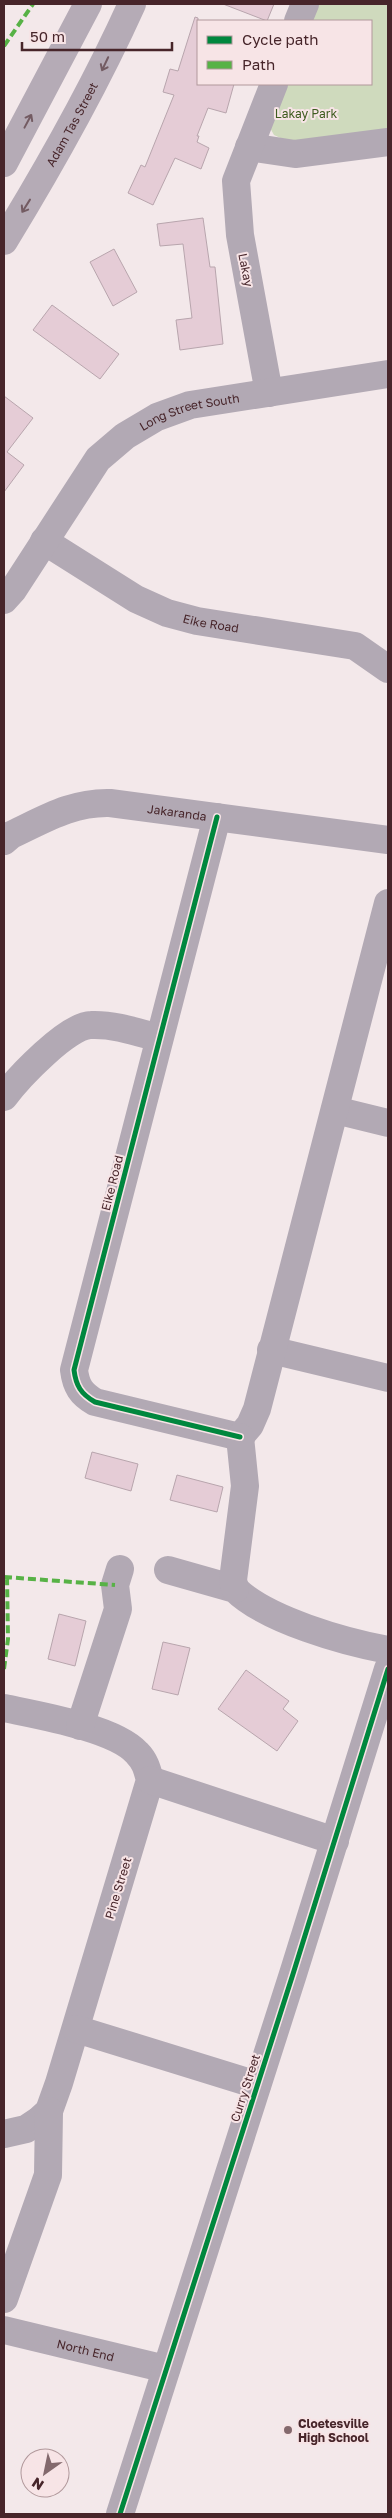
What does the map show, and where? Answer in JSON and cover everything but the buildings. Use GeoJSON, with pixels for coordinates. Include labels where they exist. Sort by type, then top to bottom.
{"type":"FeatureCollection","features":[{"type":"Feature","properties":{"kind":"main road"},"geometry":{"type":"LineString","coordinates":[[4,163],[88,4]]}},
{"type":"Feature","properties":{"kind":"main road","name":"Adam Tas Street"},"geometry":{"type":"LineString","coordinates":[[4,241],[42,180],[100,74],[132,4]]}},
{"type":"Feature","properties":{"kind":"street"},"geometry":{"type":"LineString","coordinates":[[298,20],[305,4]]}},
{"type":"Feature","properties":{"kind":"street","name":"Lakay"},"geometry":{"type":"LineString","coordinates":[[270,393],[240,235],[236,181],[274,85]]}},
{"type":"Feature","properties":{"kind":"street"},"geometry":{"type":"LineString","coordinates":[[249,147],[295,154],[388,142]]}},
{"type":"Feature","properties":{"kind":"street","name":"Long Street South"},"geometry":{"type":"LineString","coordinates":[[4,600],[13,590],[98,459],[125,436],[156,417],[190,405],[388,374]]}},
{"type":"Feature","properties":{"kind":"street","name":"Eike Road"},"geometry":{"type":"LineString","coordinates":[[44,541],[136,598],[167,613],[197,621],[355,646],[388,668]]}},
{"type":"Feature","properties":{"kind":"street","name":"Jakaranda"},"geometry":{"type":"LineString","coordinates":[[6,833],[68,808],[89,802],[110,803],[388,840]]}},
{"type":"Feature","properties":{"kind":"street","name":"Eike Road"},"geometry":{"type":"LineString","coordinates":[[217,817],[74,1370],[75,1382],[87,1397],[106,1406],[240,1437]]}},
{"type":"Feature","properties":{"kind":"street"},"geometry":{"type":"LineString","coordinates":[[235,1589],[233,1580],[245,1486],[240,1437],[250,1424],[257,1409],[271,1350],[336,1110],[388,903]]}},
{"type":"Feature","properties":{"kind":"street"},"geometry":{"type":"LineString","coordinates":[[4,1097],[34,1063],[63,1039],[89,1024],[111,1026],[159,1038]]}},
{"type":"Feature","properties":{"kind":"street"},"geometry":{"type":"LineString","coordinates":[[336,1110],[388,1123]]}},
{"type":"Feature","properties":{"kind":"street"},"geometry":{"type":"LineString","coordinates":[[271,1350],[388,1378]]}},
{"type":"Feature","properties":{"kind":"street"},"geometry":{"type":"LineString","coordinates":[[80,1726],[118,1610],[115,1586],[120,1569]]}},
{"type":"Feature","properties":{"kind":"street"},"geometry":{"type":"LineString","coordinates":[[168,1570],[235,1589],[242,1596],[266,1609],[322,1634],[388,1650]]}},
{"type":"Feature","properties":{"kind":"street","name":"Curry Street"},"geometry":{"type":"LineString","coordinates":[[120,2514],[335,1842],[388,1668]]}},
{"type":"Feature","properties":{"kind":"street"},"geometry":{"type":"LineString","coordinates":[[4,1708],[80,1726],[122,1742],[136,1751],[146,1765],[150,1780],[335,1842]]}},
{"type":"Feature","properties":{"kind":"street","name":"Pine Street"},"geometry":{"type":"LineString","coordinates":[[4,2299],[48,2175],[49,2111],[76,2029],[150,1780]]}},
{"type":"Feature","properties":{"kind":"street"},"geometry":{"type":"LineString","coordinates":[[76,2029],[257,2085]]}},
{"type":"Feature","properties":{"kind":"street"},"geometry":{"type":"LineString","coordinates":[[4,2134],[26,2129],[49,2111]]}},
{"type":"Feature","properties":{"kind":"street","name":"North End"},"geometry":{"type":"LineString","coordinates":[[4,2330],[166,2369]]}},
{"type":"Feature","properties":{"kind":"green space","name":"Lakay Park"},"geometry":{"type":"Polygon","coordinates":[[[318,4],[388,4],[388,131],[289,142],[274,135],[269,126],[286,85],[372,85],[372,20],[311,20],[318,4]]]}},
{"type":"Feature","properties":{"kind":"marked path"},"geometry":{"type":"LineString","coordinates":[[4,46],[33,4]]}},
{"type":"Feature","properties":{"kind":"marked path"},"geometry":{"type":"LineString","coordinates":[[4,1577],[115,1585]]}},
{"type":"Feature","properties":{"kind":"marked path"},"geometry":{"type":"LineString","coordinates":[[4,1669],[8,1639],[7,1577]]}},
{"type":"Feature","properties":{"kind":"cycle path"},"geometry":{"type":"LineString","coordinates":[[217,817],[74,1370],[80,1389],[95,1402],[240,1437]]}},
{"type":"Feature","properties":{"kind":"cycle path"},"geometry":{"type":"LineString","coordinates":[[120,2514],[293,1974],[388,1669]]}},
{"type":"Feature","properties":{"kind":"place","name":"Cloetesville High School"},"geometry":{"type":"Point","coordinates":[288,2430]}}]}
